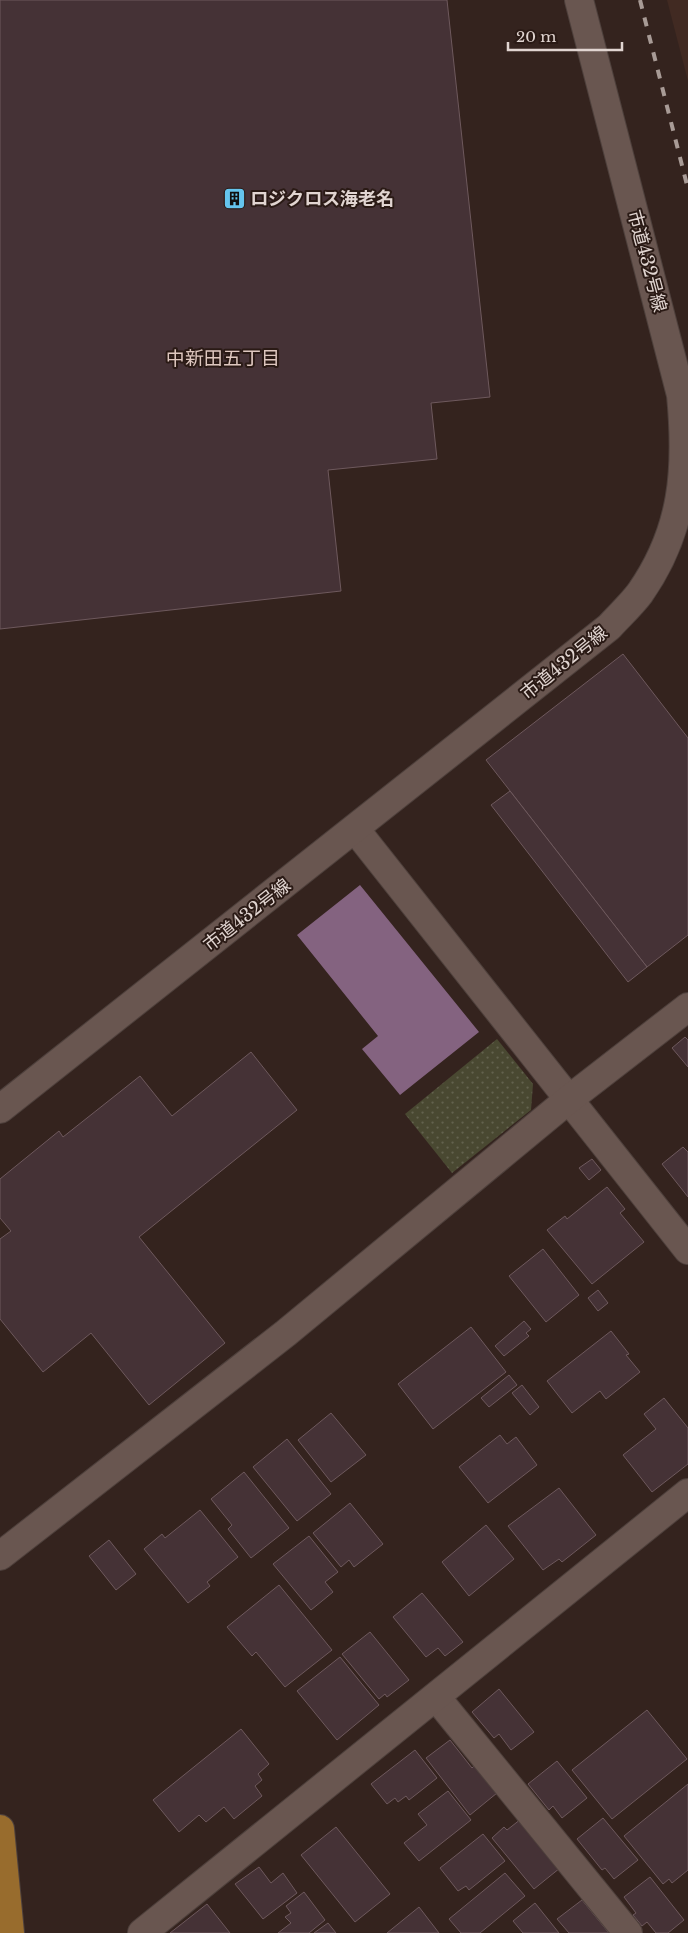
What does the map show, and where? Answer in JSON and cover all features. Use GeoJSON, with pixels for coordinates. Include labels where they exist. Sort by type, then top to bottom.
{"type":"FeatureCollection","features":[{"type":"Feature","properties":{"kind":"main road"},"geometry":{"type":"LineString","coordinates":[[0,1829],[10,1933]]}},
{"type":"Feature","properties":{"kind":"street","name":"市道432号線"},"geometry":{"type":"LineString","coordinates":[[0,1109],[609,627],[639,594],[661,559],[677,521],[685,474],[686,430],[681,394],[579,0]]}},
{"type":"Feature","properties":{"kind":"street"},"geometry":{"type":"LineString","coordinates":[[355,829],[688,1250]]}},
{"type":"Feature","properties":{"kind":"street"},"geometry":{"type":"LineString","coordinates":[[0,1556],[286,1333],[568,1100],[688,1007]]}},
{"type":"Feature","properties":{"kind":"street"},"geometry":{"type":"LineString","coordinates":[[142,1933],[688,1493]]}},
{"type":"Feature","properties":{"kind":"street"},"geometry":{"type":"LineString","coordinates":[[436,1697],[628,1933]]}},
{"type":"Feature","properties":{"kind":"shaded area"},"geometry":{"type":"Polygon","coordinates":[[[667,0],[688,0],[688,81],[667,0]]]}},
{"type":"Feature","properties":{"kind":"shaded area"},"geometry":{"type":"Polygon","coordinates":[[[360,885],[479,1032],[400,1095],[362,1049],[378,1036],[297,935],[360,885]]]}},
{"type":"Feature","properties":{"kind":"shaded area"},"geometry":{"type":"Polygon","coordinates":[[[497,1039],[533,1084],[531,1110],[452,1173],[405,1114],[497,1039]]]}},
{"type":"Feature","properties":{"kind":"building","name":"ロジクロス海老名"},"geometry":{"type":"Polygon","coordinates":[[[0,0],[447,0],[490,397],[431,403],[437,459],[328,470],[341,591],[0,629],[0,0]]]}},
{"type":"Feature","properties":{"kind":"building"},"geometry":{"type":"Polygon","coordinates":[[[623,654],[688,738],[688,935],[647,967],[486,760],[623,654]]]}},
{"type":"Feature","properties":{"kind":"building"},"geometry":{"type":"Polygon","coordinates":[[[510,791],[647,967],[628,982],[491,805],[510,791]]]}},
{"type":"Feature","properties":{"kind":"building"},"geometry":{"type":"Polygon","coordinates":[[[685,1037],[688,1040],[688,1067],[672,1048],[685,1037]]]}},
{"type":"Feature","properties":{"kind":"building"},"geometry":{"type":"Polygon","coordinates":[[[251,1052],[297,1110],[139,1237],[225,1343],[149,1405],[91,1333],[43,1372],[0,1319],[0,1239],[11,1231],[0,1218],[0,1179],[59,1131],[63,1137],[140,1076],[172,1116],[251,1052]]]}},
{"type":"Feature","properties":{"kind":"building"},"geometry":{"type":"Polygon","coordinates":[[[683,1147],[688,1152],[688,1197],[662,1164],[683,1147]]]}},
{"type":"Feature","properties":{"kind":"building"},"geometry":{"type":"Polygon","coordinates":[[[592,1159],[601,1170],[589,1180],[579,1168],[592,1159]]]}},
{"type":"Feature","properties":{"kind":"building"},"geometry":{"type":"Polygon","coordinates":[[[607,1187],[625,1209],[620,1213],[644,1242],[592,1284],[547,1230],[565,1216],[567,1219],[607,1187]]]}},
{"type":"Feature","properties":{"kind":"building"},"geometry":{"type":"Polygon","coordinates":[[[543,1249],[579,1295],[546,1322],[509,1276],[543,1249]]]}},
{"type":"Feature","properties":{"kind":"building"},"geometry":{"type":"Polygon","coordinates":[[[598,1290],[608,1303],[598,1311],[588,1298],[598,1290]]]}},
{"type":"Feature","properties":{"kind":"building"},"geometry":{"type":"Polygon","coordinates":[[[524,1321],[531,1329],[526,1333],[529,1336],[504,1356],[495,1346],[524,1321]]]}},
{"type":"Feature","properties":{"kind":"building"},"geometry":{"type":"Polygon","coordinates":[[[471,1327],[506,1372],[433,1429],[398,1384],[471,1327]]]}},
{"type":"Feature","properties":{"kind":"building"},"geometry":{"type":"Polygon","coordinates":[[[611,1331],[629,1354],[626,1355],[640,1372],[606,1399],[600,1391],[572,1413],[547,1381],[611,1331]]]}},
{"type":"Feature","properties":{"kind":"building"},"geometry":{"type":"Polygon","coordinates":[[[509,1375],[517,1385],[489,1407],[481,1398],[509,1375]]]}},
{"type":"Feature","properties":{"kind":"building"},"geometry":{"type":"Polygon","coordinates":[[[522,1385],[539,1407],[530,1415],[512,1393],[522,1385]]]}},
{"type":"Feature","properties":{"kind":"building"},"geometry":{"type":"Polygon","coordinates":[[[664,1398],[688,1428],[688,1464],[652,1492],[623,1455],[656,1429],[644,1414],[664,1398]]]}},
{"type":"Feature","properties":{"kind":"building"},"geometry":{"type":"Polygon","coordinates":[[[331,1413],[366,1455],[331,1482],[298,1440],[331,1413]]]}},
{"type":"Feature","properties":{"kind":"building"},"geometry":{"type":"Polygon","coordinates":[[[500,1435],[507,1444],[516,1437],[537,1465],[488,1503],[459,1467],[500,1435]]]}},
{"type":"Feature","properties":{"kind":"building"},"geometry":{"type":"Polygon","coordinates":[[[287,1439],[331,1494],[297,1521],[253,1467],[287,1439]]]}},
{"type":"Feature","properties":{"kind":"building"},"geometry":{"type":"Polygon","coordinates":[[[244,1472],[289,1528],[251,1558],[228,1529],[232,1525],[211,1499],[244,1472]]]}},
{"type":"Feature","properties":{"kind":"building"},"geometry":{"type":"Polygon","coordinates":[[[559,1488],[596,1535],[562,1562],[559,1559],[543,1570],[508,1526],[559,1488]]]}},
{"type":"Feature","properties":{"kind":"building"},"geometry":{"type":"Polygon","coordinates":[[[350,1503],[383,1544],[354,1567],[349,1560],[341,1567],[313,1533],[350,1503]]]}},
{"type":"Feature","properties":{"kind":"building"},"geometry":{"type":"Polygon","coordinates":[[[200,1510],[238,1557],[207,1582],[210,1586],[188,1603],[144,1549],[162,1534],[165,1538],[200,1510]]]}},
{"type":"Feature","properties":{"kind":"building"},"geometry":{"type":"Polygon","coordinates":[[[486,1525],[514,1559],[469,1596],[442,1562],[486,1525]]]}},
{"type":"Feature","properties":{"kind":"building"},"geometry":{"type":"Polygon","coordinates":[[[309,1536],[338,1572],[325,1582],[333,1592],[311,1610],[273,1564],[309,1536]]]}},
{"type":"Feature","properties":{"kind":"building"},"geometry":{"type":"Polygon","coordinates":[[[109,1540],[136,1574],[116,1590],[89,1556],[109,1540]]]}},
{"type":"Feature","properties":{"kind":"building"},"geometry":{"type":"Polygon","coordinates":[[[279,1585],[332,1650],[285,1687],[256,1652],[252,1656],[227,1627],[279,1585]]]}},
{"type":"Feature","properties":{"kind":"building"},"geometry":{"type":"Polygon","coordinates":[[[422,1593],[463,1642],[445,1656],[438,1648],[426,1657],[393,1617],[422,1593]]]}},
{"type":"Feature","properties":{"kind":"building"},"geometry":{"type":"Polygon","coordinates":[[[370,1632],[409,1680],[387,1697],[385,1694],[379,1699],[342,1654],[370,1632]]]}},
{"type":"Feature","properties":{"kind":"building"},"geometry":{"type":"Polygon","coordinates":[[[340,1657],[379,1705],[337,1740],[297,1691],[340,1657]]]}},
{"type":"Feature","properties":{"kind":"building"},"geometry":{"type":"Polygon","coordinates":[[[499,1689],[534,1732],[511,1750],[499,1734],[494,1738],[472,1712],[499,1689]]]}},
{"type":"Feature","properties":{"kind":"building"},"geometry":{"type":"Polygon","coordinates":[[[647,1710],[687,1759],[612,1819],[572,1770],[647,1710]]]}},
{"type":"Feature","properties":{"kind":"building"},"geometry":{"type":"Polygon","coordinates":[[[241,1729],[269,1764],[258,1774],[262,1780],[255,1786],[262,1796],[234,1819],[224,1807],[206,1822],[199,1815],[179,1832],[153,1800],[241,1729]]]}},
{"type":"Feature","properties":{"kind":"building"},"geometry":{"type":"Polygon","coordinates":[[[450,1740],[472,1768],[475,1765],[497,1793],[470,1815],[426,1758],[450,1740]]]}},
{"type":"Feature","properties":{"kind":"building"},"geometry":{"type":"Polygon","coordinates":[[[415,1750],[437,1778],[409,1800],[406,1796],[398,1802],[395,1798],[387,1804],[371,1784],[415,1750]]]}},
{"type":"Feature","properties":{"kind":"building"},"geometry":{"type":"Polygon","coordinates":[[[557,1761],[587,1798],[562,1818],[553,1806],[549,1810],[528,1784],[557,1761]]]}},
{"type":"Feature","properties":{"kind":"building"},"geometry":{"type":"Polygon","coordinates":[[[688,1784],[688,1870],[672,1883],[669,1879],[663,1884],[624,1836],[688,1784]]]}},
{"type":"Feature","properties":{"kind":"building"},"geometry":{"type":"Polygon","coordinates":[[[448,1791],[471,1820],[419,1861],[404,1843],[427,1825],[418,1814],[448,1791]]]}},
{"type":"Feature","properties":{"kind":"building"},"geometry":{"type":"Polygon","coordinates":[[[603,1818],[638,1860],[614,1879],[605,1868],[602,1870],[577,1839],[603,1818]]]}},
{"type":"Feature","properties":{"kind":"building"},"geometry":{"type":"Polygon","coordinates":[[[521,1819],[560,1868],[534,1889],[492,1838],[504,1827],[507,1830],[521,1819]]]}},
{"type":"Feature","properties":{"kind":"building"},"geometry":{"type":"Polygon","coordinates":[[[336,1827],[390,1894],[355,1922],[301,1855],[336,1827]]]}},
{"type":"Feature","properties":{"kind":"building"},"geometry":{"type":"Polygon","coordinates":[[[483,1834],[505,1861],[469,1890],[466,1886],[458,1891],[440,1868],[483,1834]]]}},
{"type":"Feature","properties":{"kind":"building"},"geometry":{"type":"Polygon","coordinates":[[[259,1867],[271,1883],[283,1873],[297,1893],[263,1919],[235,1884],[259,1867]]]}},
{"type":"Feature","properties":{"kind":"building"},"geometry":{"type":"Polygon","coordinates":[[[505,1873],[525,1896],[480,1933],[461,1933],[449,1919],[505,1873]]]}},
{"type":"Feature","properties":{"kind":"building"},"geometry":{"type":"Polygon","coordinates":[[[650,1877],[684,1920],[668,1933],[656,1933],[647,1922],[642,1926],[633,1915],[636,1913],[624,1897],[650,1877]]]}},
{"type":"Feature","properties":{"kind":"building"},"geometry":{"type":"Polygon","coordinates":[[[304,1892],[325,1920],[309,1933],[278,1933],[291,1923],[285,1917],[291,1913],[286,1906],[304,1892]]]}},
{"type":"Feature","properties":{"kind":"building"},"geometry":{"type":"Polygon","coordinates":[[[582,1900],[609,1933],[569,1933],[557,1919],[582,1900]]]}},
{"type":"Feature","properties":{"kind":"building"},"geometry":{"type":"Polygon","coordinates":[[[535,1903],[559,1933],[523,1933],[513,1921],[535,1903]]]}},
{"type":"Feature","properties":{"kind":"building"},"geometry":{"type":"Polygon","coordinates":[[[207,1904],[230,1933],[170,1933],[207,1904]]]}},
{"type":"Feature","properties":{"kind":"building"},"geometry":{"type":"Polygon","coordinates":[[[419,1907],[439,1933],[387,1933],[419,1907]]]}},
{"type":"Feature","properties":{"kind":"building"},"geometry":{"type":"Polygon","coordinates":[[[328,1923],[336,1933],[314,1933],[328,1923]]]}},
{"type":"Feature","properties":{"kind":"railway"},"geometry":{"type":"LineString","coordinates":[[640,0],[688,189]]}},
{"type":"Feature","properties":{"kind":"place","name":"ロジクロス海老名"},"geometry":{"type":"Point","coordinates":[234,199]}},
{"type":"Feature","properties":{"kind":"district","name":"中新田五丁目"},"geometry":{"type":"Point","coordinates":[223,358]}}]}
